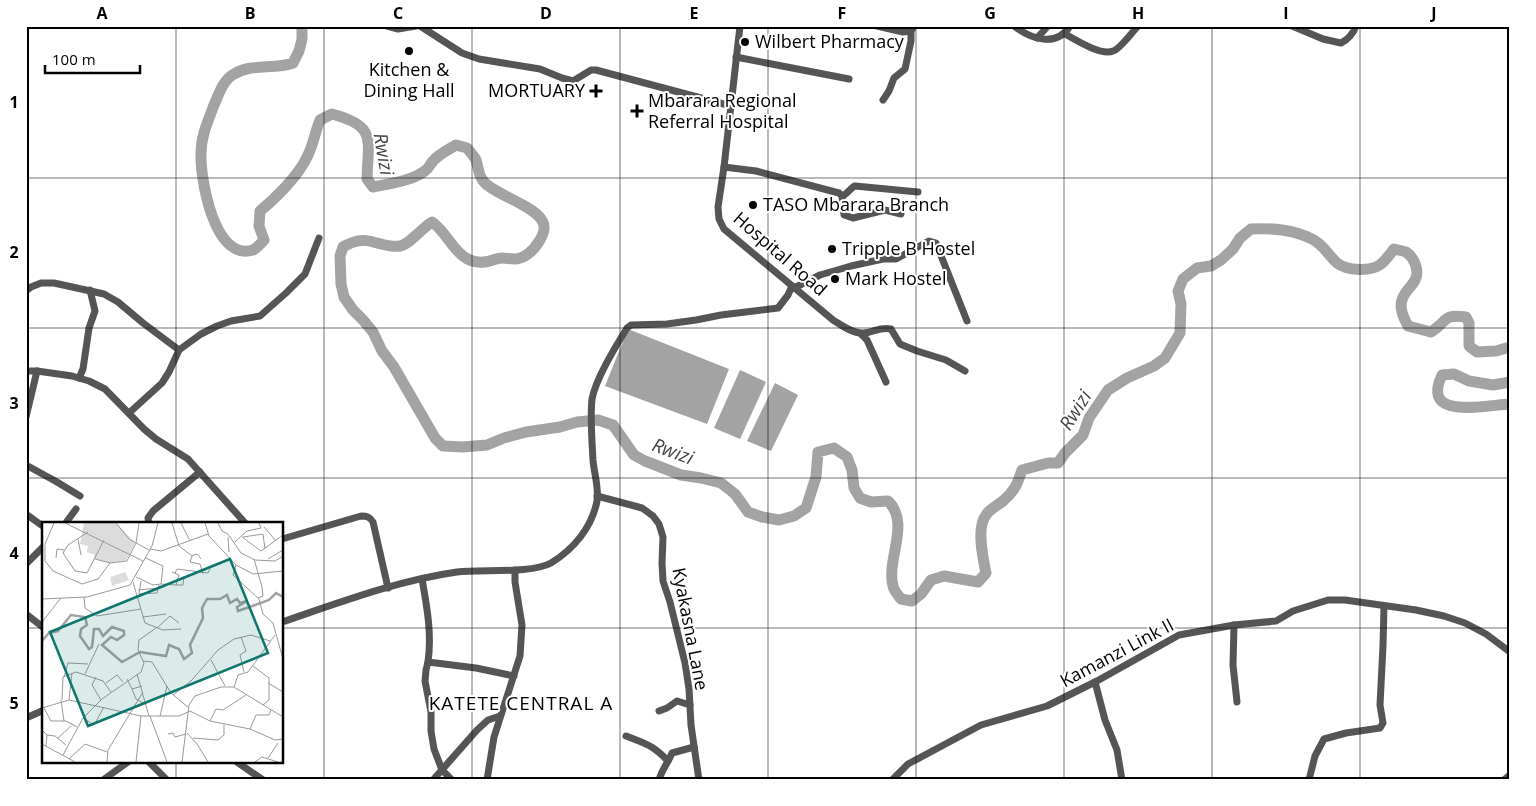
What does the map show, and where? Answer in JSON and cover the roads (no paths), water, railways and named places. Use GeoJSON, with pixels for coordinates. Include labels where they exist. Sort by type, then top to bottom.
{"type":"FeatureCollection","features":[{"type":"Feature","properties":{"kind":"street"},"geometry":{"type":"LineString","coordinates":[[387,26],[398,29],[416,26]]}},
{"type":"Feature","properties":{"kind":"street"},"geometry":{"type":"LineString","coordinates":[[420,26],[462,53],[479,59],[540,69],[562,78],[573,80],[591,70],[596,70],[731,106]]}},
{"type":"Feature","properties":{"kind":"street","name":"Hospital Road"},"geometry":{"type":"LineString","coordinates":[[740,26],[718,219],[724,229],[833,320],[848,329],[862,334]]}},
{"type":"Feature","properties":{"kind":"street"},"geometry":{"type":"LineString","coordinates":[[877,26],[903,32],[912,28],[905,69],[894,78],[883,100]]}},
{"type":"Feature","properties":{"kind":"street"},"geometry":{"type":"LineString","coordinates":[[1014,26],[1025,35],[1050,40],[1065,34],[1070,26]]}},
{"type":"Feature","properties":{"kind":"street"},"geometry":{"type":"LineString","coordinates":[[1037,38],[1048,26]]}},
{"type":"Feature","properties":{"kind":"street"},"geometry":{"type":"LineString","coordinates":[[1065,34],[1080,43],[1106,52],[1114,51],[1138,26]]}},
{"type":"Feature","properties":{"kind":"street"},"geometry":{"type":"LineString","coordinates":[[1294,27],[1323,39],[1341,43],[1354,33],[1356,26]]}},
{"type":"Feature","properties":{"kind":"street"},"geometry":{"type":"LineString","coordinates":[[736,57],[849,79]]}},
{"type":"Feature","properties":{"kind":"street"},"geometry":{"type":"LineString","coordinates":[[724,168],[756,171],[839,193],[842,196],[844,215],[850,218],[885,210],[901,214]]}},
{"type":"Feature","properties":{"kind":"street"},"geometry":{"type":"LineString","coordinates":[[842,196],[848,194],[853,187],[918,192]]}},
{"type":"Feature","properties":{"kind":"street"},"geometry":{"type":"LineString","coordinates":[[129,413],[162,383],[179,350],[201,334],[217,326],[231,321],[260,316],[305,274],[319,238]]}},
{"type":"Feature","properties":{"kind":"street"},"geometry":{"type":"LineString","coordinates":[[284,621],[422,579],[457,572],[515,570],[549,564],[581,538],[595,508],[597,496],[593,462],[592,400],[600,377],[621,337],[631,325],[667,324],[778,308],[793,287],[851,266],[896,258],[929,241],[936,243],[967,321]]}},
{"type":"Feature","properties":{"kind":"street"},"geometry":{"type":"LineString","coordinates":[[26,291],[41,283],[54,283],[104,294],[118,302],[179,350]]}},
{"type":"Feature","properties":{"kind":"street"},"geometry":{"type":"LineString","coordinates":[[79,378],[83,369],[89,328],[95,311],[90,290]]}},
{"type":"Feature","properties":{"kind":"street"},"geometry":{"type":"LineString","coordinates":[[886,382],[867,340],[862,334],[878,329],[891,329],[900,344],[946,360],[964,371]]}},
{"type":"Feature","properties":{"kind":"street"},"geometry":{"type":"LineString","coordinates":[[26,371],[37,371],[89,380],[105,389],[144,429],[156,439],[188,459],[244,522]]}},
{"type":"Feature","properties":{"kind":"street"},"geometry":{"type":"LineString","coordinates":[[26,416],[37,371]]}},
{"type":"Feature","properties":{"kind":"street"},"geometry":{"type":"LineString","coordinates":[[26,466],[80,496]]}},
{"type":"Feature","properties":{"kind":"street"},"geometry":{"type":"LineString","coordinates":[[149,522],[148,518],[153,511],[200,472]]}},
{"type":"Feature","properties":{"kind":"street","name":"Kyakasna Lane"},"geometry":{"type":"LineString","coordinates":[[597,496],[642,508],[653,516],[659,524],[663,537],[663,581],[685,664],[699,780]]}},
{"type":"Feature","properties":{"kind":"street"},"geometry":{"type":"LineString","coordinates":[[66,522],[76,509]]}},
{"type":"Feature","properties":{"kind":"street"},"geometry":{"type":"LineString","coordinates":[[26,514],[42,525]]}},
{"type":"Feature","properties":{"kind":"street"},"geometry":{"type":"LineString","coordinates":[[284,538],[327,525],[366,516],[373,522],[388,588]]}},
{"type":"Feature","properties":{"kind":"street"},"geometry":{"type":"LineString","coordinates":[[26,564],[42,548]]}},
{"type":"Feature","properties":{"kind":"street"},"geometry":{"type":"LineString","coordinates":[[487,780],[494,737],[520,656],[522,624],[515,582],[515,570]]}},
{"type":"Feature","properties":{"kind":"street"},"geometry":{"type":"LineString","coordinates":[[422,579],[429,620],[430,652],[424,681],[431,712],[431,731],[434,749],[442,770],[452,780]]}},
{"type":"Feature","properties":{"kind":"street","name":"Kamanzi Link II"},"geometry":{"type":"LineString","coordinates":[[892,780],[908,764],[981,725],[1047,706],[1095,682],[1179,635],[1234,625],[1276,621],[1292,611],[1328,600],[1345,600],[1444,616],[1465,623],[1486,634],[1510,652]]}},
{"type":"Feature","properties":{"kind":"street"},"geometry":{"type":"LineString","coordinates":[[1309,780],[1315,756],[1324,739],[1346,733],[1375,730],[1380,728],[1383,723],[1380,705],[1384,606]]}},
{"type":"Feature","properties":{"kind":"street"},"geometry":{"type":"LineString","coordinates":[[26,614],[42,626]]}},
{"type":"Feature","properties":{"kind":"street"},"geometry":{"type":"LineString","coordinates":[[1234,625],[1233,665],[1237,702]]}},
{"type":"Feature","properties":{"kind":"street"},"geometry":{"type":"LineString","coordinates":[[428,662],[514,676]]}},
{"type":"Feature","properties":{"kind":"street"},"geometry":{"type":"LineString","coordinates":[[1095,682],[1104,720],[1117,750],[1122,780]]}},
{"type":"Feature","properties":{"kind":"street"},"geometry":{"type":"LineString","coordinates":[[659,711],[678,701],[690,705]]}},
{"type":"Feature","properties":{"kind":"street"},"geometry":{"type":"LineString","coordinates":[[26,718],[42,711]]}},
{"type":"Feature","properties":{"kind":"street"},"geometry":{"type":"LineString","coordinates":[[434,780],[476,730],[488,720],[500,716]]}},
{"type":"Feature","properties":{"kind":"street"},"geometry":{"type":"LineString","coordinates":[[626,736],[651,745],[668,761]]}},
{"type":"Feature","properties":{"kind":"street"},"geometry":{"type":"LineString","coordinates":[[659,780],[662,770],[672,753],[694,747]]}},
{"type":"Feature","properties":{"kind":"street"},"geometry":{"type":"LineString","coordinates":[[103,780],[116,776],[126,764]]}},
{"type":"Feature","properties":{"kind":"street"},"geometry":{"type":"LineString","coordinates":[[151,764],[167,780]]}},
{"type":"Feature","properties":{"kind":"street"},"geometry":{"type":"LineString","coordinates":[[240,764],[263,780]]}},
{"type":"Feature","properties":{"kind":"street"},"geometry":{"type":"LineString","coordinates":[[1504,780],[1510,775]]}},
{"type":"Feature","properties":{"kind":"waterway","name":"Rwizi"},"geometry":{"type":"LineString","coordinates":[[302,26],[302,39],[293,63],[248,69],[234,74],[224,84],[205,129],[201,153],[203,180],[212,215],[219,231],[228,243],[240,250],[253,250],[264,240],[259,226],[260,211],[293,179],[309,153],[320,120],[332,114],[357,124],[367,136],[367,179],[373,187],[400,182],[421,174],[438,156],[456,145],[467,148],[476,160],[480,176],[486,184],[530,209],[543,222],[543,234],[531,252],[518,259],[502,258],[486,262],[475,262],[460,254],[432,222],[404,245],[389,246],[371,241],[360,241],[343,247],[340,256],[341,284],[344,297],[373,332],[382,351],[394,367],[435,438],[443,446],[487,445],[526,432],[598,420],[613,425],[634,455],[681,475],[721,483],[735,494],[748,512],[779,520],[794,516],[806,508],[816,477],[818,452],[834,448],[847,457],[852,470],[854,488],[860,498],[871,502],[888,501],[895,510],[898,530],[892,575],[894,588],[901,599],[912,601],[921,594],[931,580],[944,576],[978,582],[986,573],[982,552],[981,527],[988,513],[1011,493],[1022,470],[1048,463],[1058,463],[1083,435],[1089,418],[1108,390],[1127,378],[1154,366],[1165,358],[1180,333],[1181,304],[1178,291],[1183,279],[1197,268],[1211,266],[1221,260],[1233,249],[1240,238],[1251,229],[1282,230],[1305,236],[1316,241],[1341,266],[1353,269],[1377,267],[1385,261],[1394,249],[1406,252],[1414,261],[1417,273],[1415,280],[1401,303],[1402,313],[1408,326],[1431,332],[1446,319],[1458,316],[1466,317],[1469,323],[1469,346],[1477,352],[1496,351],[1510,347]]}},
{"type":"Feature","properties":{"kind":"waterway","name":"Rwizi"},"geometry":{"type":"LineString","coordinates":[[1510,382],[1493,385],[1469,381],[1454,374],[1442,375],[1438,389],[1440,399],[1448,405],[1472,407],[1510,404]]}},
{"type":"Feature","properties":{"kind":"place","name":"Wilbert Pharmacy"},"geometry":{"type":"Point","coordinates":[745,42]}},
{"type":"Feature","properties":{"kind":"place","name":"Kitchen & Dining Hall"},"geometry":{"type":"Point","coordinates":[409,51]}},
{"type":"Feature","properties":{"kind":"place","name":"MORTUARY"},"geometry":{"type":"Point","coordinates":[596,91]}},
{"type":"Feature","properties":{"kind":"place","name":"Mbarara Regional Referral Hospital"},"geometry":{"type":"Point","coordinates":[637,111]}},
{"type":"Feature","properties":{"kind":"place","name":"TASO Mbarara Branch"},"geometry":{"type":"Point","coordinates":[753,205]}},
{"type":"Feature","properties":{"kind":"place","name":"Tripple B Hostel"},"geometry":{"type":"Point","coordinates":[832,249]}},
{"type":"Feature","properties":{"kind":"place","name":"Mark Hostel"},"geometry":{"type":"Point","coordinates":[835,279]}},
{"type":"Feature","properties":{"kind":"district","name":"KATETE CENTRAL A"},"geometry":{"type":"Point","coordinates":[521,703]}}]}
